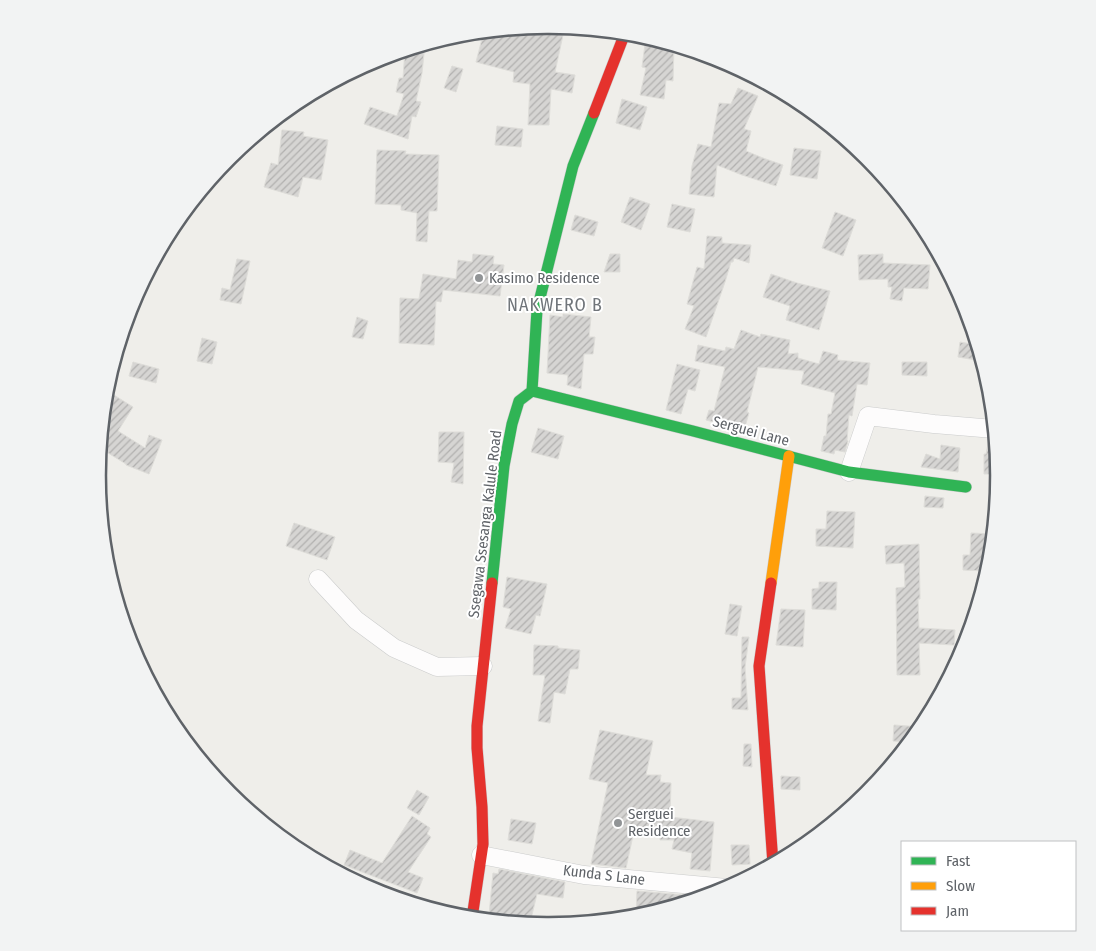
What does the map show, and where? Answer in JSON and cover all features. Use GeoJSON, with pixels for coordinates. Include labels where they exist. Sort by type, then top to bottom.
{"type":"FeatureCollection","features":[{"type":"Feature","properties":{"kind":"street"},"geometry":{"type":"LineString","coordinates":[[532,391],[537,310],[573,166],[622,40]]}},
{"type":"Feature","properties":{"kind":"street","name":"Serguei Lane"},"geometry":{"type":"LineString","coordinates":[[532,391],[849,472],[966,487]]}},
{"type":"Feature","properties":{"kind":"street","name":"Ssegawa Ssesanga Kalule Road"},"geometry":{"type":"LineString","coordinates":[[473,911],[483,844],[478,726],[504,466],[512,424],[519,401],[532,391]]}},
{"type":"Feature","properties":{"kind":"street"},"geometry":{"type":"LineString","coordinates":[[849,472],[868,416],[934,424],[987,428]]}},
{"type":"Feature","properties":{"kind":"street"},"geometry":{"type":"LineString","coordinates":[[772,856],[759,666],[789,456]]}},
{"type":"Feature","properties":{"kind":"street"},"geometry":{"type":"LineString","coordinates":[[318,579],[356,620],[394,648],[437,668],[483,666]]}},
{"type":"Feature","properties":{"kind":"street","name":"Kunda S Lane"},"geometry":{"type":"LineString","coordinates":[[481,855],[584,875],[710,886]]}},
{"type":"Feature","properties":{"kind":"building"},"geometry":{"type":"Polygon","coordinates":[[[519,35],[563,35],[555,72],[575,75],[572,93],[551,89],[549,125],[528,125],[530,84],[513,82],[514,72],[476,62],[482,39],[519,35]]]}},
{"type":"Feature","properties":{"kind":"building"},"geometry":{"type":"Polygon","coordinates":[[[645,45],[674,52],[673,81],[666,80],[664,99],[640,95],[646,68],[642,67],[645,45]]]}},
{"type":"Feature","properties":{"kind":"building"},"geometry":{"type":"Polygon","coordinates":[[[424,52],[416,101],[421,102],[416,117],[412,116],[408,139],[364,124],[370,107],[397,116],[404,94],[396,92],[399,78],[403,78],[404,58],[424,52]]]}},
{"type":"Feature","properties":{"kind":"building"},"geometry":{"type":"Polygon","coordinates":[[[452,66],[463,69],[456,92],[444,88],[452,66]]]}},
{"type":"Feature","properties":{"kind":"building"},"geometry":{"type":"Polygon","coordinates":[[[738,88],[758,96],[744,129],[751,131],[746,151],[783,165],[776,186],[717,165],[714,197],[689,194],[692,166],[698,144],[711,147],[719,103],[731,104],[738,88]]]}},
{"type":"Feature","properties":{"kind":"building"},"geometry":{"type":"Polygon","coordinates":[[[622,99],[647,107],[640,130],[616,123],[622,99]]]}},
{"type":"Feature","properties":{"kind":"building"},"geometry":{"type":"Polygon","coordinates":[[[497,126],[523,129],[521,147],[495,145],[497,126]]]}},
{"type":"Feature","properties":{"kind":"building"},"geometry":{"type":"Polygon","coordinates":[[[282,130],[304,132],[303,136],[328,140],[321,180],[303,177],[298,197],[264,187],[271,163],[278,165],[282,130]]]}},
{"type":"Feature","properties":{"kind":"building"},"geometry":{"type":"Polygon","coordinates":[[[794,148],[821,151],[817,179],[790,175],[794,148]]]}},
{"type":"Feature","properties":{"kind":"building"},"geometry":{"type":"Polygon","coordinates":[[[377,150],[406,151],[405,154],[439,155],[437,211],[429,211],[427,242],[416,241],[417,213],[401,210],[401,205],[375,204],[377,150]]]}},
{"type":"Feature","properties":{"kind":"building"},"geometry":{"type":"Polygon","coordinates":[[[630,197],[650,204],[641,230],[621,222],[630,197]]]}},
{"type":"Feature","properties":{"kind":"building"},"geometry":{"type":"Polygon","coordinates":[[[672,204],[695,209],[690,232],[667,227],[672,204]]]}},
{"type":"Feature","properties":{"kind":"building"},"geometry":{"type":"Polygon","coordinates":[[[835,212],[856,220],[843,256],[822,248],[835,212]]]}},
{"type":"Feature","properties":{"kind":"building"},"geometry":{"type":"Polygon","coordinates":[[[575,215],[598,222],[594,236],[571,230],[575,215]]]}},
{"type":"Feature","properties":{"kind":"building"},"geometry":{"type":"Polygon","coordinates":[[[707,236],[722,237],[722,243],[751,245],[749,263],[734,258],[733,262],[731,262],[706,337],[685,329],[694,306],[687,304],[697,267],[704,269],[707,236]]]}},
{"type":"Feature","properties":{"kind":"building"},"geometry":{"type":"Polygon","coordinates":[[[473,254],[494,256],[493,264],[504,265],[500,296],[443,290],[441,302],[436,301],[434,345],[399,343],[400,298],[419,299],[423,274],[456,279],[458,260],[472,262],[473,254]]]}},
{"type":"Feature","properties":{"kind":"building"},"geometry":{"type":"Polygon","coordinates":[[[610,254],[620,254],[620,272],[604,272],[610,254]]]}},
{"type":"Feature","properties":{"kind":"building"},"geometry":{"type":"Polygon","coordinates":[[[883,254],[883,263],[930,265],[928,289],[904,288],[902,301],[890,299],[892,287],[888,287],[888,279],[859,280],[858,255],[883,254]]]}},
{"type":"Feature","properties":{"kind":"building"},"geometry":{"type":"Polygon","coordinates":[[[237,259],[250,261],[241,304],[220,300],[222,288],[230,290],[237,259]]]}},
{"type":"Feature","properties":{"kind":"building"},"geometry":{"type":"Polygon","coordinates":[[[771,274],[830,291],[819,330],[786,320],[790,306],[763,297],[771,274]]]}},
{"type":"Feature","properties":{"kind":"building"},"geometry":{"type":"Polygon","coordinates":[[[563,314],[591,317],[589,337],[595,337],[593,354],[584,354],[581,389],[567,385],[568,375],[547,373],[550,315],[563,317],[563,314]]]}},
{"type":"Feature","properties":{"kind":"building"},"geometry":{"type":"Polygon","coordinates":[[[357,317],[368,321],[363,339],[352,337],[357,317]]]}},
{"type":"Feature","properties":{"kind":"building"},"geometry":{"type":"Polygon","coordinates":[[[741,330],[760,337],[761,334],[790,340],[788,354],[798,353],[798,358],[819,364],[823,351],[838,355],[837,360],[870,363],[867,385],[857,384],[852,416],[849,415],[848,441],[845,452],[835,450],[834,454],[821,451],[824,436],[826,436],[828,414],[831,414],[835,393],[801,384],[804,371],[758,367],[744,430],[706,420],[709,410],[714,411],[725,367],[695,361],[698,345],[725,351],[726,347],[734,349],[741,330]]]}},
{"type":"Feature","properties":{"kind":"building"},"geometry":{"type":"Polygon","coordinates":[[[202,338],[217,342],[212,364],[197,361],[202,338]]]}},
{"type":"Feature","properties":{"kind":"building"},"geometry":{"type":"Polygon","coordinates":[[[960,342],[969,344],[975,360],[958,357],[960,342]]]}},
{"type":"Feature","properties":{"kind":"building"},"geometry":{"type":"Polygon","coordinates":[[[133,362],[159,369],[156,383],[129,376],[133,362]]]}},
{"type":"Feature","properties":{"kind":"building"},"geometry":{"type":"Polygon","coordinates":[[[902,362],[927,362],[927,376],[902,375],[902,362]]]}},
{"type":"Feature","properties":{"kind":"building"},"geometry":{"type":"Polygon","coordinates":[[[677,364],[700,370],[695,391],[688,389],[681,414],[666,410],[677,364]]]}},
{"type":"Feature","properties":{"kind":"building"},"geometry":{"type":"Polygon","coordinates":[[[114,395],[133,407],[118,431],[145,448],[149,435],[162,440],[149,474],[126,464],[107,452],[114,395]]]}},
{"type":"Feature","properties":{"kind":"building"},"geometry":{"type":"Polygon","coordinates":[[[538,428],[564,436],[558,459],[531,452],[538,428]]]}},
{"type":"Feature","properties":{"kind":"building"},"geometry":{"type":"Polygon","coordinates":[[[439,432],[464,432],[463,484],[451,482],[454,463],[438,462],[439,432]]]}},
{"type":"Feature","properties":{"kind":"building"},"geometry":{"type":"Polygon","coordinates":[[[988,442],[990,474],[984,474],[984,454],[986,454],[988,442]]]}},
{"type":"Feature","properties":{"kind":"building"},"geometry":{"type":"Polygon","coordinates":[[[941,445],[960,448],[958,472],[921,467],[926,454],[940,459],[941,445]]]}},
{"type":"Feature","properties":{"kind":"building"},"geometry":{"type":"Polygon","coordinates":[[[925,496],[944,498],[943,508],[924,507],[925,496]]]}},
{"type":"Feature","properties":{"kind":"building"},"geometry":{"type":"Polygon","coordinates":[[[827,511],[855,512],[853,548],[816,546],[816,529],[826,529],[827,511]]]}},
{"type":"Feature","properties":{"kind":"building"},"geometry":{"type":"Polygon","coordinates":[[[294,523],[335,537],[327,560],[286,546],[294,523]]]}},
{"type":"Feature","properties":{"kind":"building"},"geometry":{"type":"Polygon","coordinates":[[[971,533],[986,534],[979,571],[963,570],[963,555],[970,555],[971,533]]]}},
{"type":"Feature","properties":{"kind":"building"},"geometry":{"type":"Polygon","coordinates":[[[919,544],[919,628],[955,630],[954,645],[919,643],[920,675],[897,675],[896,588],[905,587],[904,563],[886,564],[885,546],[919,544]]]}},
{"type":"Feature","properties":{"kind":"building"},"geometry":{"type":"Polygon","coordinates":[[[507,577],[547,584],[540,616],[536,615],[531,634],[505,628],[511,609],[503,607],[507,577]]]}},
{"type":"Feature","properties":{"kind":"building"},"geometry":{"type":"Polygon","coordinates":[[[819,582],[837,582],[836,610],[812,609],[812,589],[819,588],[819,582]]]}},
{"type":"Feature","properties":{"kind":"building"},"geometry":{"type":"Polygon","coordinates":[[[730,604],[742,606],[737,636],[725,634],[730,604]]]}},
{"type":"Feature","properties":{"kind":"building"},"geometry":{"type":"Polygon","coordinates":[[[781,609],[805,610],[803,647],[776,645],[781,609]]]}},
{"type":"Feature","properties":{"kind":"building"},"geometry":{"type":"Polygon","coordinates":[[[742,637],[749,637],[745,667],[748,710],[732,709],[732,698],[741,698],[742,637]]]}},
{"type":"Feature","properties":{"kind":"building"},"geometry":{"type":"Polygon","coordinates":[[[534,645],[558,646],[558,648],[580,650],[578,669],[570,669],[565,694],[554,692],[550,723],[538,721],[545,675],[533,675],[534,645]]]}},
{"type":"Feature","properties":{"kind":"building"},"geometry":{"type":"Polygon","coordinates":[[[894,725],[911,726],[900,741],[893,741],[894,725]]]}},
{"type":"Feature","properties":{"kind":"building","name":"Serguei Residence"},"geometry":{"type":"Polygon","coordinates":[[[600,730],[653,741],[646,775],[661,775],[660,782],[671,783],[670,817],[714,822],[710,871],[690,869],[692,853],[672,849],[674,840],[660,840],[661,829],[634,831],[626,868],[591,864],[608,783],[589,779],[600,730]]]}},
{"type":"Feature","properties":{"kind":"building"},"geometry":{"type":"Polygon","coordinates":[[[744,744],[751,744],[752,767],[743,766],[744,744]]]}},
{"type":"Feature","properties":{"kind":"building"},"geometry":{"type":"Polygon","coordinates":[[[781,776],[800,777],[800,790],[781,789],[781,776]]]}},
{"type":"Feature","properties":{"kind":"building"},"geometry":{"type":"Polygon","coordinates":[[[417,790],[429,797],[419,815],[407,808],[417,790]]]}},
{"type":"Feature","properties":{"kind":"building"},"geometry":{"type":"Polygon","coordinates":[[[412,816],[430,828],[427,834],[431,837],[408,872],[423,878],[417,893],[344,865],[350,850],[382,863],[412,816]]]}},
{"type":"Feature","properties":{"kind":"building"},"geometry":{"type":"Polygon","coordinates":[[[511,819],[536,823],[532,844],[508,840],[511,819]]]}},
{"type":"Feature","properties":{"kind":"building"},"geometry":{"type":"Polygon","coordinates":[[[731,845],[749,845],[750,864],[732,865],[731,845]]]}},
{"type":"Feature","properties":{"kind":"building"},"geometry":{"type":"Polygon","coordinates":[[[499,869],[565,882],[563,898],[537,894],[532,916],[489,913],[493,873],[498,874],[499,869]]]}},
{"type":"Feature","properties":{"kind":"building"},"geometry":{"type":"Polygon","coordinates":[[[637,891],[686,895],[662,902],[636,908],[637,891]]]}},
{"type":"Feature","properties":{"kind":"traffic: fast"},"geometry":{"type":"LineString","coordinates":[[492,583],[504,466],[512,424],[519,401],[532,391],[537,310],[573,166],[594,113]]}},
{"type":"Feature","properties":{"kind":"traffic: fast"},"geometry":{"type":"LineString","coordinates":[[532,391],[849,472],[966,487]]}},
{"type":"Feature","properties":{"kind":"traffic: slow"},"geometry":{"type":"LineString","coordinates":[[771,583],[789,456]]}},
{"type":"Feature","properties":{"kind":"traffic: jam"},"geometry":{"type":"LineString","coordinates":[[594,113],[622,40]]}},
{"type":"Feature","properties":{"kind":"traffic: jam"},"geometry":{"type":"LineString","coordinates":[[473,911],[483,844],[477,726],[492,583]]}},
{"type":"Feature","properties":{"kind":"traffic: jam"},"geometry":{"type":"LineString","coordinates":[[771,583],[759,666],[772,856]]}},
{"type":"Feature","properties":{"kind":"place","name":"Kasimo Residence"},"geometry":{"type":"Point","coordinates":[479,278]}},
{"type":"Feature","properties":{"kind":"place","name":"Serguei Residence"},"geometry":{"type":"Point","coordinates":[618,823]}},
{"type":"Feature","properties":{"kind":"district","name":"NAKWERO B"},"geometry":{"type":"Point","coordinates":[555,305]}}]}
